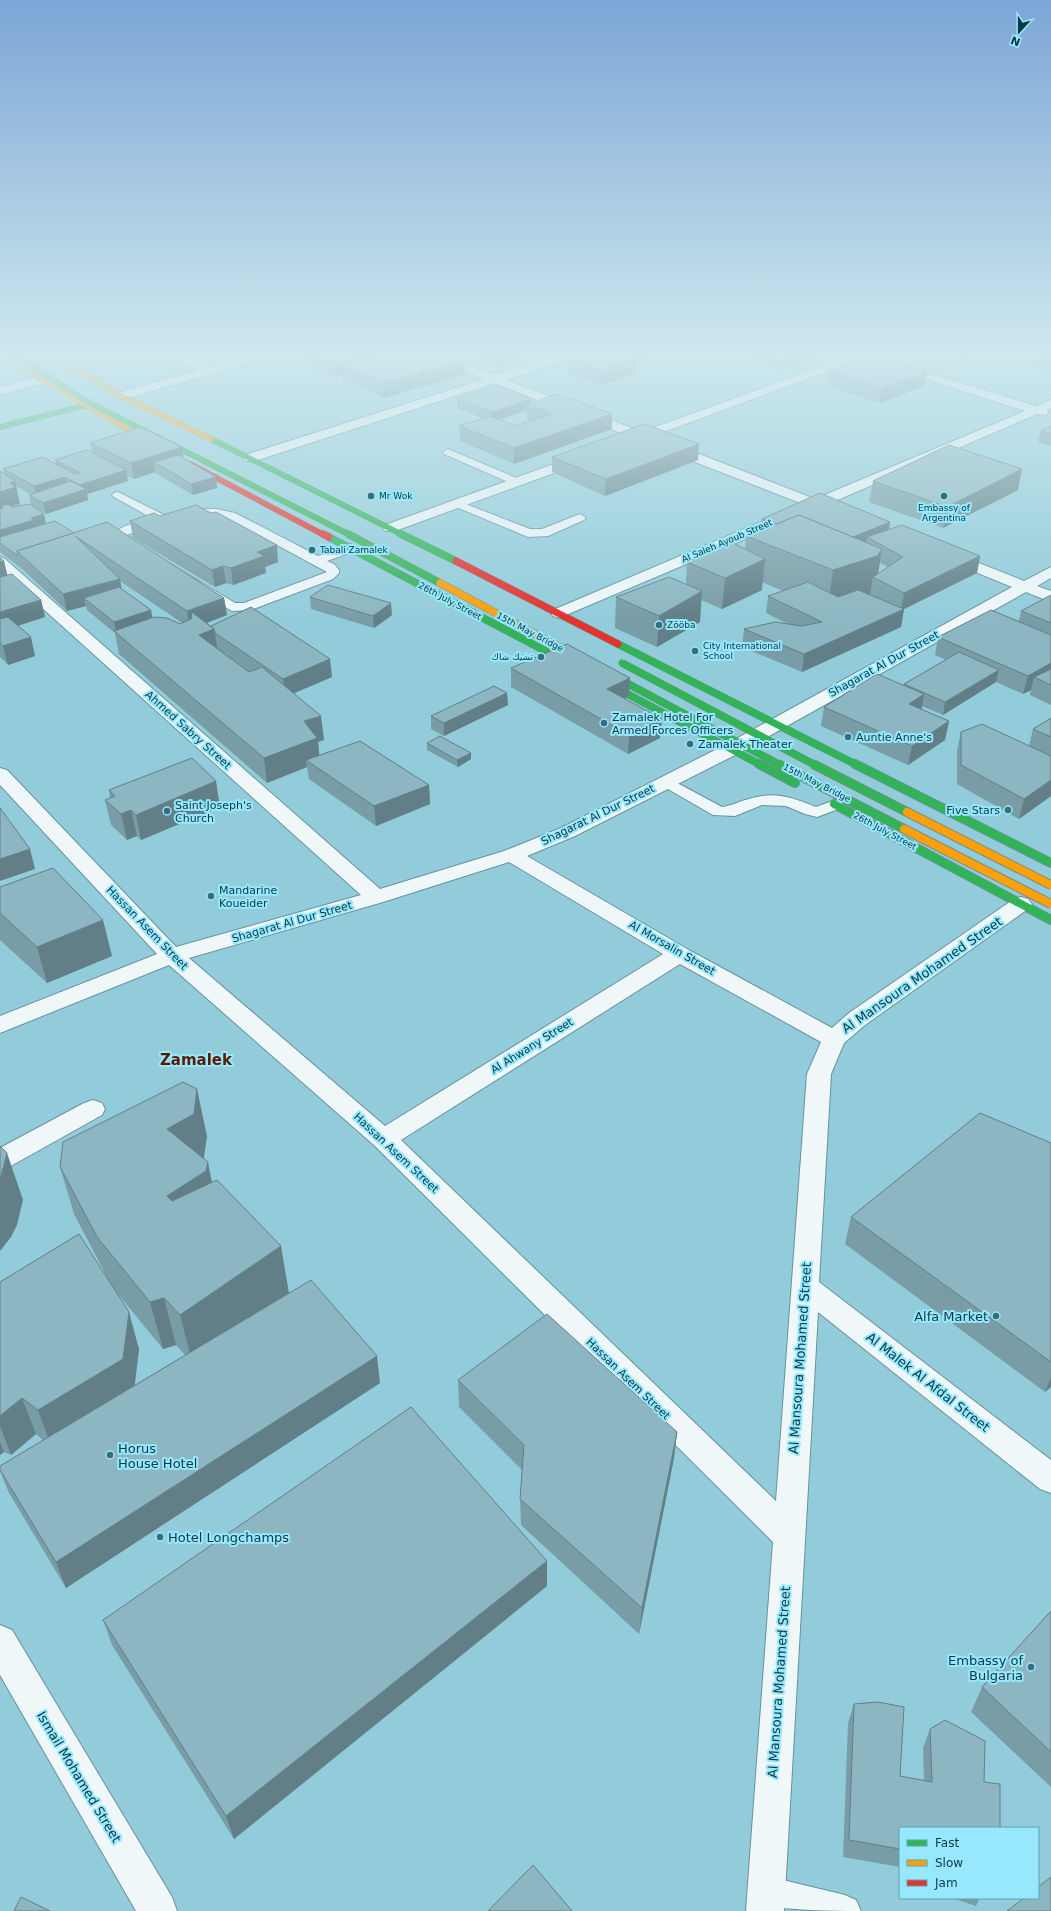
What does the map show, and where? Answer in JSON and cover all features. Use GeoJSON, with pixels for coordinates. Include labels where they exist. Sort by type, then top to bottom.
{"type":"FeatureCollection","features":[{"type":"Feature","properties":{"kind":"main road","name":"26th July Street"},"geometry":{"type":"LineString","coordinates":[[151,443],[732,749],[1051,920]]}},
{"type":"Feature","properties":{"kind":"main road","name":"15th May Bridge"},"geometry":{"type":"LineString","coordinates":[[169,443],[364,541],[745,747],[1051,904]]}},
{"type":"Feature","properties":{"kind":"main road"},"geometry":{"type":"LineString","coordinates":[[219,443],[559,613],[774,724],[1050,862]]}},
{"type":"Feature","properties":{"kind":"main road","name":"15th May Bridge"},"geometry":{"type":"LineString","coordinates":[[615,660],[759,736],[1051,885]]}},
{"type":"Feature","properties":{"kind":"street"},"geometry":{"type":"LineString","coordinates":[[250,458],[296,443]]}},
{"type":"Feature","properties":{"kind":"street"},"geometry":{"type":"LineString","coordinates":[[662,443],[844,515]]}},
{"type":"Feature","properties":{"kind":"street","name":"Al Saleh Ayoub Street"},"geometry":{"type":"LineString","coordinates":[[559,613],[961,443]]}},
{"type":"Feature","properties":{"kind":"street"},"geometry":{"type":"LineString","coordinates":[[390,528],[592,455]]}},
{"type":"Feature","properties":{"kind":"street"},"geometry":{"type":"LineString","coordinates":[[938,552],[1051,597]]}},
{"type":"Feature","properties":{"kind":"street","name":"Ahmed Sabry Street"},"geometry":{"type":"LineString","coordinates":[[0,562],[376,898]]}},
{"type":"Feature","properties":{"kind":"street","name":"Shagarat Al Dur Street"},"geometry":{"type":"LineString","coordinates":[[0,1025],[172,956],[376,898],[511,855],[568,832],[732,749],[774,724],[1051,572]]}},
{"type":"Feature","properties":{"kind":"street","name":"Hassan Asem Street"},"geometry":{"type":"LineString","coordinates":[[0,774],[172,956],[384,1139],[789,1536]]}},
{"type":"Feature","properties":{"kind":"street","name":"Al Morsalin Street"},"geometry":{"type":"LineString","coordinates":[[511,855],[679,954],[834,1039]]}},
{"type":"Feature","properties":{"kind":"street","name":"Al Mansoura Mohamed Street"},"geometry":{"type":"LineString","coordinates":[[765,1902],[819,1074],[834,1039],[858,1019],[1021,904]]}},
{"type":"Feature","properties":{"kind":"street","name":"Al Ahwany Street"},"geometry":{"type":"LineString","coordinates":[[384,1139],[679,954]]}},
{"type":"Feature","properties":{"kind":"street"},"geometry":{"type":"LineString","coordinates":[[0,1160],[93,1109]]}},
{"type":"Feature","properties":{"kind":"street","name":"Al Malek Al Afdal Street"},"geometry":{"type":"LineString","coordinates":[[805,1286],[1051,1479]]}},
{"type":"Feature","properties":{"kind":"street","name":"Ismail Mohamed Street"},"geometry":{"type":"LineString","coordinates":[[0,1642],[158,1911]]}},
{"type":"Feature","properties":{"kind":"lane"},"geometry":{"type":"LineString","coordinates":[[448,452],[517,482]]}},
{"type":"Feature","properties":{"kind":"lane"},"geometry":{"type":"LineString","coordinates":[[118,495],[163,519]]}},
{"type":"Feature","properties":{"kind":"lane"},"geometry":{"type":"LineString","coordinates":[[458,504],[528,533],[544,533],[580,518]]}},
{"type":"Feature","properties":{"kind":"lane"},"geometry":{"type":"LineString","coordinates":[[197,512],[216,512],[232,515],[330,567],[227,604],[116,537],[123,532],[163,519],[197,512]]}},
{"type":"Feature","properties":{"kind":"lane"},"geometry":{"type":"LineString","coordinates":[[317,560],[351,548]]}},
{"type":"Feature","properties":{"kind":"lane"},"geometry":{"type":"LineString","coordinates":[[666,782],[719,812],[735,812],[751,803],[762,800],[790,801],[811,811],[817,812],[835,805]]}},
{"type":"Feature","properties":{"kind":"lane"},"geometry":{"type":"LineString","coordinates":[[765,1902],[845,1911]]}},
{"type":"Feature","properties":{"kind":"building"},"geometry":{"type":"Polygon","coordinates":[[[90,443],[174,443],[182,447],[131,463],[90,443]]]}},
{"type":"Feature","properties":{"kind":"building"},"geometry":{"type":"Polygon","coordinates":[[[502,443],[528,443],[514,448],[502,443]]]}},
{"type":"Feature","properties":{"kind":"building"},"geometry":{"type":"Polygon","coordinates":[[[591,443],[699,444],[606,479],[552,457],[591,443]]]}},
{"type":"Feature","properties":{"kind":"building"},"geometry":{"type":"Polygon","coordinates":[[[949,445],[1022,469],[947,507],[873,481],[949,445]]]}},
{"type":"Feature","properties":{"kind":"building"},"geometry":{"type":"Polygon","coordinates":[[[87,450],[126,470],[80,485],[65,477],[34,486],[3,469],[43,457],[75,474],[80,473],[55,460],[87,450]]]}},
{"type":"Feature","properties":{"kind":"building"},"geometry":{"type":"Polygon","coordinates":[[[178,455],[216,477],[191,484],[154,462],[178,455]]]}},
{"type":"Feature","properties":{"kind":"building"},"geometry":{"type":"Polygon","coordinates":[[[0,471],[15,481],[10,483],[16,487],[0,492],[0,471]]]}},
{"type":"Feature","properties":{"kind":"building"},"geometry":{"type":"Polygon","coordinates":[[[71,481],[86,489],[43,503],[29,495],[71,481]]]}},
{"type":"Feature","properties":{"kind":"building"},"geometry":{"type":"Polygon","coordinates":[[[820,493],[890,522],[853,537],[799,515],[777,524],[762,519],[820,493]]]}},
{"type":"Feature","properties":{"kind":"building"},"geometry":{"type":"Polygon","coordinates":[[[8,504],[12,507],[30,504],[44,514],[31,518],[34,520],[0,530],[0,509],[3,508],[1,506],[8,504]]]}},
{"type":"Feature","properties":{"kind":"building"},"geometry":{"type":"Polygon","coordinates":[[[196,505],[211,513],[216,512],[277,545],[257,552],[264,556],[231,568],[223,566],[212,570],[130,521],[154,513],[160,516],[196,505]]]}},
{"type":"Feature","properties":{"kind":"building"},"geometry":{"type":"Polygon","coordinates":[[[799,515],[882,549],[877,556],[833,570],[746,536],[799,515]]]}},
{"type":"Feature","properties":{"kind":"building"},"geometry":{"type":"Polygon","coordinates":[[[55,521],[74,533],[17,551],[18,556],[0,543],[0,537],[55,521]]]}},
{"type":"Feature","properties":{"kind":"building"},"geometry":{"type":"Polygon","coordinates":[[[107,522],[224,598],[187,611],[75,536],[120,579],[63,594],[17,551],[107,522]]]}},
{"type":"Feature","properties":{"kind":"building"},"geometry":{"type":"Polygon","coordinates":[[[902,525],[980,556],[904,593],[873,577],[903,557],[867,537],[902,525]]]}},
{"type":"Feature","properties":{"kind":"building"},"geometry":{"type":"Polygon","coordinates":[[[731,542],[765,559],[725,578],[687,562],[731,542]]]}},
{"type":"Feature","properties":{"kind":"building"},"geometry":{"type":"Polygon","coordinates":[[[12,574],[41,600],[0,612],[0,577],[12,574]]]}},
{"type":"Feature","properties":{"kind":"building"},"geometry":{"type":"Polygon","coordinates":[[[669,577],[702,591],[659,616],[616,597],[669,577]]]}},
{"type":"Feature","properties":{"kind":"building"},"geometry":{"type":"Polygon","coordinates":[[[808,582],[838,597],[858,590],[904,609],[804,654],[744,629],[775,622],[801,626],[822,622],[768,596],[808,582]]]}},
{"type":"Feature","properties":{"kind":"building"},"geometry":{"type":"Polygon","coordinates":[[[328,585],[391,603],[373,616],[310,597],[328,585]]]}},
{"type":"Feature","properties":{"kind":"building"},"geometry":{"type":"Polygon","coordinates":[[[119,587],[151,610],[114,622],[84,598],[119,587]]]}},
{"type":"Feature","properties":{"kind":"building"},"geometry":{"type":"Polygon","coordinates":[[[1051,595],[1051,623],[1021,611],[1051,595]]]}},
{"type":"Feature","properties":{"kind":"building"},"geometry":{"type":"Polygon","coordinates":[[[251,607],[330,659],[283,679],[215,633],[211,626],[251,607]]]}},
{"type":"Feature","properties":{"kind":"building"},"geometry":{"type":"Polygon","coordinates":[[[991,610],[1051,635],[1051,663],[1028,676],[938,637],[991,610]]]}},
{"type":"Feature","properties":{"kind":"building"},"geometry":{"type":"Polygon","coordinates":[[[192,612],[214,629],[199,635],[249,672],[262,667],[321,716],[304,721],[317,738],[264,758],[114,631],[154,617],[167,618],[180,624],[191,619],[192,612]]]}},
{"type":"Feature","properties":{"kind":"building"},"geometry":{"type":"Polygon","coordinates":[[[8,617],[31,637],[3,646],[0,643],[0,619],[8,617]]]}},
{"type":"Feature","properties":{"kind":"building"},"geometry":{"type":"Polygon","coordinates":[[[567,644],[630,678],[607,689],[662,719],[629,735],[511,668],[567,644]]]}},
{"type":"Feature","properties":{"kind":"building"},"geometry":{"type":"Polygon","coordinates":[[[959,652],[999,670],[945,702],[904,684],[959,652]]]}},
{"type":"Feature","properties":{"kind":"building"},"geometry":{"type":"Polygon","coordinates":[[[1051,669],[1051,685],[1034,677],[1051,669]]]}},
{"type":"Feature","properties":{"kind":"building"},"geometry":{"type":"Polygon","coordinates":[[[877,674],[924,694],[909,704],[949,721],[912,746],[824,707],[877,674]]]}},
{"type":"Feature","properties":{"kind":"building"},"geometry":{"type":"Polygon","coordinates":[[[494,686],[507,693],[444,723],[431,716],[494,686]]]}},
{"type":"Feature","properties":{"kind":"building"},"geometry":{"type":"Polygon","coordinates":[[[1051,718],[1051,737],[1033,729],[1051,718]]]}},
{"type":"Feature","properties":{"kind":"building"},"geometry":{"type":"Polygon","coordinates":[[[982,724],[1051,756],[1051,780],[1024,799],[961,765],[961,732],[982,724]]]}},
{"type":"Feature","properties":{"kind":"building"},"geometry":{"type":"Polygon","coordinates":[[[440,736],[471,753],[457,760],[427,743],[440,736]]]}},
{"type":"Feature","properties":{"kind":"building"},"geometry":{"type":"Polygon","coordinates":[[[360,741],[429,785],[374,806],[306,760],[360,741]]]}},
{"type":"Feature","properties":{"kind":"building"},"geometry":{"type":"Polygon","coordinates":[[[192,758],[216,781],[136,815],[131,810],[121,814],[105,800],[115,796],[109,790],[192,758]]]}},
{"type":"Feature","properties":{"kind":"building"},"geometry":{"type":"Polygon","coordinates":[[[0,808],[30,849],[0,859],[0,808]]]}},
{"type":"Feature","properties":{"kind":"building"},"geometry":{"type":"Polygon","coordinates":[[[53,868],[103,920],[37,947],[0,913],[0,887],[53,868]]]}},
{"type":"Feature","properties":{"kind":"building"},"geometry":{"type":"Polygon","coordinates":[[[183,1082],[197,1089],[194,1114],[167,1129],[208,1162],[206,1171],[167,1196],[172,1201],[217,1180],[281,1246],[180,1315],[164,1298],[150,1302],[97,1237],[60,1167],[63,1142],[183,1082]]]}},
{"type":"Feature","properties":{"kind":"building","name":"Alfa Market"},"geometry":{"type":"Polygon","coordinates":[[[980,1113],[1051,1143],[1051,1362],[851,1217],[980,1113]]]}},
{"type":"Feature","properties":{"kind":"building"},"geometry":{"type":"Polygon","coordinates":[[[0,1146],[7,1153],[0,1180],[0,1146]]]}},
{"type":"Feature","properties":{"kind":"building"},"geometry":{"type":"Polygon","coordinates":[[[79,1234],[129,1312],[123,1359],[38,1410],[22,1398],[0,1416],[0,1282],[79,1234]]]}},
{"type":"Feature","properties":{"kind":"building"},"geometry":{"type":"Polygon","coordinates":[[[311,1280],[377,1356],[56,1562],[0,1470],[0,1466],[311,1280]]]}},
{"type":"Feature","properties":{"kind":"building"},"geometry":{"type":"Polygon","coordinates":[[[547,1314],[677,1432],[642,1608],[520,1499],[524,1445],[458,1380],[547,1314]]]}},
{"type":"Feature","properties":{"kind":"building"},"geometry":{"type":"Polygon","coordinates":[[[411,1407],[547,1561],[226,1816],[103,1620],[411,1407]]]}},
{"type":"Feature","properties":{"kind":"building","name":"Embassy of Bulgaria"},"geometry":{"type":"Polygon","coordinates":[[[1051,1611],[1051,1752],[982,1687],[1051,1611]]]}},
{"type":"Feature","properties":{"kind":"building"},"geometry":{"type":"Polygon","coordinates":[[[878,1702],[904,1707],[900,1776],[932,1782],[930,1729],[945,1720],[985,1741],[984,1782],[1000,1784],[1000,1827],[899,1827],[899,1849],[849,1840],[854,1704],[878,1702]]]}},
{"type":"Feature","properties":{"kind":"building"},"geometry":{"type":"Polygon","coordinates":[[[533,1865],[572,1911],[488,1911],[533,1865]]]}},
{"type":"Feature","properties":{"kind":"building"},"geometry":{"type":"Polygon","coordinates":[[[1051,1877],[1051,1911],[1007,1911],[1023,1899],[1039,1899],[1039,1886],[1051,1877]]]}},
{"type":"Feature","properties":{"kind":"building"},"geometry":{"type":"Polygon","coordinates":[[[21,1897],[50,1911],[14,1911],[21,1897]]]}},
{"type":"Feature","properties":{"kind":"traffic: fast"},"geometry":{"type":"LineString","coordinates":[[169,443],[363,541],[440,583]]}},
{"type":"Feature","properties":{"kind":"traffic: fast"},"geometry":{"type":"LineString","coordinates":[[219,443],[456,561]]}},
{"type":"Feature","properties":{"kind":"traffic: fast"},"geometry":{"type":"LineString","coordinates":[[329,537],[574,666]]}},
{"type":"Feature","properties":{"kind":"traffic: fast"},"geometry":{"type":"LineString","coordinates":[[618,644],[1051,863]]}},
{"type":"Feature","properties":{"kind":"traffic: fast"},"geometry":{"type":"LineString","coordinates":[[622,663],[759,736],[907,812]]}},
{"type":"Feature","properties":{"kind":"traffic: fast"},"geometry":{"type":"LineString","coordinates":[[591,664],[745,747],[904,829]]}},
{"type":"Feature","properties":{"kind":"traffic: fast"},"geometry":{"type":"LineString","coordinates":[[603,681],[795,783]]}},
{"type":"Feature","properties":{"kind":"traffic: fast"},"geometry":{"type":"LineString","coordinates":[[834,804],[1051,920]]}},
{"type":"Feature","properties":{"kind":"traffic: jam"},"geometry":{"type":"LineString","coordinates":[[190,464],[329,537]]}},
{"type":"Feature","properties":{"kind":"traffic: jam"},"geometry":{"type":"LineString","coordinates":[[456,561],[618,644]]}},
{"type":"Feature","properties":{"kind":"traffic: slow"},"geometry":{"type":"LineString","coordinates":[[440,583],[591,664]]}},
{"type":"Feature","properties":{"kind":"traffic: slow"},"geometry":{"type":"LineString","coordinates":[[907,812],[1051,885]]}},
{"type":"Feature","properties":{"kind":"traffic: slow"},"geometry":{"type":"LineString","coordinates":[[904,829],[1051,904]]}},
{"type":"Feature","properties":{"kind":"place","name":"Mr Wok"},"geometry":{"type":"Point","coordinates":[371,496]}},
{"type":"Feature","properties":{"kind":"place","name":"Embassy of Argentina"},"geometry":{"type":"Point","coordinates":[944,496]}},
{"type":"Feature","properties":{"kind":"place","name":"Tabali Zamalek"},"geometry":{"type":"Point","coordinates":[312,550]}},
{"type":"Feature","properties":{"kind":"place","name":"Zööba"},"geometry":{"type":"Point","coordinates":[659,625]}},
{"type":"Feature","properties":{"kind":"place","name":"City International School"},"geometry":{"type":"Point","coordinates":[695,651]}},
{"type":"Feature","properties":{"kind":"place","name":"تشيك شاك"},"geometry":{"type":"Point","coordinates":[541,657]}},
{"type":"Feature","properties":{"kind":"place","name":"Zamalek Hotel For Armed Forces Officers"},"geometry":{"type":"Point","coordinates":[604,723]}},
{"type":"Feature","properties":{"kind":"place","name":"Auntie Anne's"},"geometry":{"type":"Point","coordinates":[848,737]}},
{"type":"Feature","properties":{"kind":"place","name":"Zamalek Theater"},"geometry":{"type":"Point","coordinates":[690,744]}},
{"type":"Feature","properties":{"kind":"place","name":"Five Stars"},"geometry":{"type":"Point","coordinates":[1008,810]}},
{"type":"Feature","properties":{"kind":"place","name":"Saint Joseph's Church"},"geometry":{"type":"Point","coordinates":[167,811]}},
{"type":"Feature","properties":{"kind":"place","name":"Mandarine Koueider"},"geometry":{"type":"Point","coordinates":[211,896]}},
{"type":"Feature","properties":{"kind":"place","name":"Alfa Market"},"geometry":{"type":"Point","coordinates":[996,1316]}},
{"type":"Feature","properties":{"kind":"place","name":"Horus House Hotel"},"geometry":{"type":"Point","coordinates":[110,1455]}},
{"type":"Feature","properties":{"kind":"place","name":"Hotel Longchamps"},"geometry":{"type":"Point","coordinates":[160,1537]}},
{"type":"Feature","properties":{"kind":"place","name":"Embassy of Bulgaria"},"geometry":{"type":"Point","coordinates":[1031,1667]}},
{"type":"Feature","properties":{"kind":"district","name":"Zamalek"},"geometry":{"type":"Point","coordinates":[196,1060]}}]}
